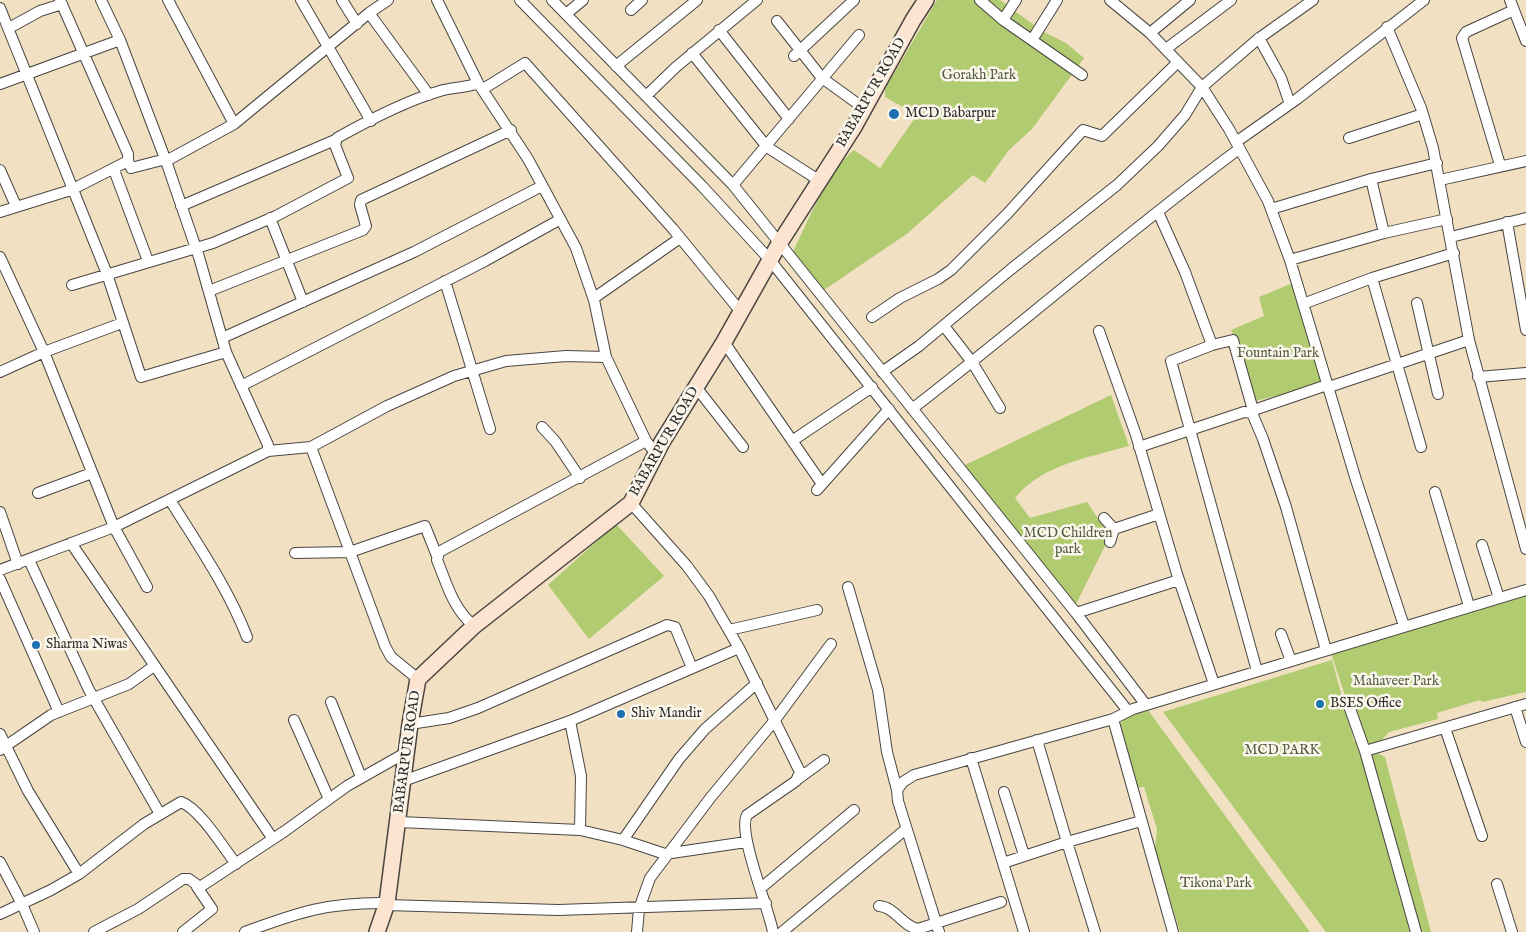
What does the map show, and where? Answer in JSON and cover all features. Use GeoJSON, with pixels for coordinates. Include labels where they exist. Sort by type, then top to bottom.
{"type":"FeatureCollection","features":[{"type":"Feature","properties":{"kind":"street"},"geometry":{"type":"LineString","coordinates":[[101,0],[120,40],[166,160],[196,249],[226,352],[268,445],[268,451]]}},
{"type":"Feature","properties":{"kind":"street"},"geometry":{"type":"LineString","coordinates":[[168,0],[234,124]]}},
{"type":"Feature","properties":{"kind":"street"},"geometry":{"type":"LineString","coordinates":[[301,0],[371,121]]}},
{"type":"Feature","properties":{"kind":"street"},"geometry":{"type":"LineString","coordinates":[[342,0],[357,24]]}},
{"type":"Feature","properties":{"kind":"street"},"geometry":{"type":"LineString","coordinates":[[10,28],[40,11],[61,2],[128,154],[131,168],[166,160],[234,124],[387,0]]}},
{"type":"Feature","properties":{"kind":"street"},"geometry":{"type":"LineString","coordinates":[[437,0],[480,86],[511,130],[576,248],[594,298],[606,357],[646,441],[656,454]]}},
{"type":"Feature","properties":{"kind":"street"},"geometry":{"type":"LineString","coordinates":[[520,0],[702,186],[770,260],[889,410],[1137,708]]}},
{"type":"Feature","properties":{"kind":"street"},"geometry":{"type":"LineString","coordinates":[[552,0],[733,185],[1076,612],[1137,708]]}},
{"type":"Feature","properties":{"kind":"street"},"geometry":{"type":"LineString","coordinates":[[566,14],[583,0]]}},
{"type":"Feature","properties":{"kind":"street"},"geometry":{"type":"LineString","coordinates":[[631,10],[642,0]]}},
{"type":"Feature","properties":{"kind":"street"},"geometry":{"type":"LineString","coordinates":[[616,66],[697,0]]}},
{"type":"Feature","properties":{"kind":"street"},"geometry":{"type":"LineString","coordinates":[[646,96],[692,53],[757,0]]}},
{"type":"Feature","properties":{"kind":"street"},"geometry":{"type":"LineString","coordinates":[[797,52],[854,0]]}},
{"type":"Feature","properties":{"kind":"street","name":"BABARPUR ROAD"},"geometry":{"type":"LineString","coordinates":[[377,932],[387,904],[399,822],[410,724],[418,679],[474,626],[631,503],[656,454],[724,342],[779,244],[865,109],[912,20],[926,0]]}},
{"type":"Feature","properties":{"kind":"street"},"geometry":{"type":"LineString","coordinates":[[980,0],[1003,20],[1082,75]]}},
{"type":"Feature","properties":{"kind":"street"},"geometry":{"type":"LineString","coordinates":[[1003,20],[1016,0]]}},
{"type":"Feature","properties":{"kind":"street"},"geometry":{"type":"LineString","coordinates":[[1032,40],[1057,0]]}},
{"type":"Feature","properties":{"kind":"street"},"geometry":{"type":"LineString","coordinates":[[1110,0],[1150,33],[1202,87],[1238,146],[1271,209],[1290,260],[1327,387],[1404,626]]}},
{"type":"Feature","properties":{"kind":"street"},"geometry":{"type":"LineString","coordinates":[[1150,33],[1190,0]]}},
{"type":"Feature","properties":{"kind":"street"},"geometry":{"type":"LineString","coordinates":[[1166,49],[1231,0]]}},
{"type":"Feature","properties":{"kind":"street"},"geometry":{"type":"LineString","coordinates":[[882,372],[944,326],[1138,166],[1185,114],[1202,87],[1259,38],[1312,0]]}},
{"type":"Feature","properties":{"kind":"street"},"geometry":{"type":"LineString","coordinates":[[912,408],[972,362],[1290,104],[1424,0]]}},
{"type":"Feature","properties":{"kind":"street"},"geometry":{"type":"LineString","coordinates":[[0,8],[10,28],[71,190],[107,274],[122,323],[143,377],[226,352]]}},
{"type":"Feature","properties":{"kind":"street"},"geometry":{"type":"LineString","coordinates":[[1500,165],[1462,38],[1466,32],[1517,11],[1526,41]]}},
{"type":"Feature","properties":{"kind":"street"},"geometry":{"type":"LineString","coordinates":[[369,13],[428,95]]}},
{"type":"Feature","properties":{"kind":"street"},"geometry":{"type":"LineString","coordinates":[[777,20],[797,52],[822,78],[865,109]]}},
{"type":"Feature","properties":{"kind":"street"},"geometry":{"type":"LineString","coordinates":[[1388,27],[1423,114],[1437,163],[1469,340],[1526,549]]}},
{"type":"Feature","properties":{"kind":"street"},"geometry":{"type":"LineString","coordinates":[[719,30],[789,119]]}},
{"type":"Feature","properties":{"kind":"street"},"geometry":{"type":"LineString","coordinates":[[733,185],[859,35]]}},
{"type":"Feature","properties":{"kind":"street"},"geometry":{"type":"LineString","coordinates":[[1259,38],[1281,78],[1290,104]]}},
{"type":"Feature","properties":{"kind":"street"},"geometry":{"type":"LineString","coordinates":[[0,84],[120,40]]}},
{"type":"Feature","properties":{"kind":"street"},"geometry":{"type":"LineString","coordinates":[[692,53],[766,148],[820,181]]}},
{"type":"Feature","properties":{"kind":"street"},"geometry":{"type":"LineString","coordinates":[[872,317],[907,293],[938,279],[951,270],[1007,214],[1083,130],[1102,136],[1178,62]]}},
{"type":"Feature","properties":{"kind":"street"},"geometry":{"type":"LineString","coordinates":[[181,206],[336,140],[371,121],[428,95],[442,90],[480,86],[525,63],[680,238],[741,312]]}},
{"type":"Feature","properties":{"kind":"street"},"geometry":{"type":"LineString","coordinates":[[1349,138],[1423,114]]}},
{"type":"Feature","properties":{"kind":"street"},"geometry":{"type":"LineString","coordinates":[[209,291],[363,230],[366,223],[360,205],[365,197],[511,130]]}},
{"type":"Feature","properties":{"kind":"street"},"geometry":{"type":"LineString","coordinates":[[72,285],[196,249],[270,218],[347,180],[336,140]]}},
{"type":"Feature","properties":{"kind":"street"},"geometry":{"type":"LineString","coordinates":[[0,212],[71,190],[114,170],[128,161]]}},
{"type":"Feature","properties":{"kind":"street"},"geometry":{"type":"LineString","coordinates":[[1440,180],[1500,165],[1526,161]]}},
{"type":"Feature","properties":{"kind":"street"},"geometry":{"type":"LineString","coordinates":[[1271,209],[1371,179],[1437,163]]}},
{"type":"Feature","properties":{"kind":"street"},"geometry":{"type":"LineString","coordinates":[[0,170],[16,206]]}},
{"type":"Feature","properties":{"kind":"street"},"geometry":{"type":"LineString","coordinates":[[114,170],[148,262]]}},
{"type":"Feature","properties":{"kind":"street"},"geometry":{"type":"LineString","coordinates":[[1371,179],[1384,234]]}},
{"type":"Feature","properties":{"kind":"street"},"geometry":{"type":"LineString","coordinates":[[222,338],[449,235],[542,186]]}},
{"type":"Feature","properties":{"kind":"street"},"geometry":{"type":"LineString","coordinates":[[1158,212],[1185,272],[1212,345]]}},
{"type":"Feature","properties":{"kind":"street"},"geometry":{"type":"LineString","coordinates":[[270,218],[304,302]]}},
{"type":"Feature","properties":{"kind":"street"},"geometry":{"type":"LineString","coordinates":[[1451,237],[1526,218]]}},
{"type":"Feature","properties":{"kind":"street"},"geometry":{"type":"LineString","coordinates":[[1290,260],[1447,219]]}},
{"type":"Feature","properties":{"kind":"street"},"geometry":{"type":"LineString","coordinates":[[241,386],[559,220]]}},
{"type":"Feature","properties":{"kind":"street"},"geometry":{"type":"LineString","coordinates":[[1506,222],[1526,330]]}},
{"type":"Feature","properties":{"kind":"street"},"geometry":{"type":"LineString","coordinates":[[594,298],[680,238]]}},
{"type":"Feature","properties":{"kind":"street"},"geometry":{"type":"LineString","coordinates":[[1303,304],[1372,278],[1454,253]]}},
{"type":"Feature","properties":{"kind":"street"},"geometry":{"type":"LineString","coordinates":[[0,257],[44,352],[114,527],[148,587]]}},
{"type":"Feature","properties":{"kind":"street"},"geometry":{"type":"LineString","coordinates":[[1372,278],[1421,447]]}},
{"type":"Feature","properties":{"kind":"street"},"geometry":{"type":"LineString","coordinates":[[445,281],[490,429]]}},
{"type":"Feature","properties":{"kind":"street"},"geometry":{"type":"LineString","coordinates":[[1417,303],[1438,394]]}},
{"type":"Feature","properties":{"kind":"street"},"geometry":{"type":"LineString","coordinates":[[0,372],[44,352],[122,323]]}},
{"type":"Feature","properties":{"kind":"street"},"geometry":{"type":"LineString","coordinates":[[944,326],[972,362],[1000,408]]}},
{"type":"Feature","properties":{"kind":"street"},"geometry":{"type":"LineString","coordinates":[[1099,331],[1139,447],[1179,580],[1214,684]]}},
{"type":"Feature","properties":{"kind":"street"},"geometry":{"type":"LineString","coordinates":[[1257,671],[1171,361],[1212,345],[1233,340],[1251,411],[1263,439],[1286,508],[1326,650]]}},
{"type":"Feature","properties":{"kind":"street"},"geometry":{"type":"LineString","coordinates":[[1139,447],[1469,340]]}},
{"type":"Feature","properties":{"kind":"street"},"geometry":{"type":"LineString","coordinates":[[724,342],[792,441],[819,487],[889,410]]}},
{"type":"Feature","properties":{"kind":"street"},"geometry":{"type":"LineString","coordinates":[[0,570],[114,527],[268,451],[311,447],[387,406],[472,370],[506,361],[542,358],[606,357]]}},
{"type":"Feature","properties":{"kind":"street"},"geometry":{"type":"LineString","coordinates":[[1478,377],[1526,373]]}},
{"type":"Feature","properties":{"kind":"street"},"geometry":{"type":"LineString","coordinates":[[696,387],[743,447]]}},
{"type":"Feature","properties":{"kind":"street"},"geometry":{"type":"LineString","coordinates":[[792,441],[872,387]]}},
{"type":"Feature","properties":{"kind":"street"},"geometry":{"type":"LineString","coordinates":[[542,427],[555,441],[580,478]]}},
{"type":"Feature","properties":{"kind":"street"},"geometry":{"type":"LineString","coordinates":[[437,556],[442,550],[580,478],[646,441]]}},
{"type":"Feature","properties":{"kind":"street"},"geometry":{"type":"LineString","coordinates":[[311,447],[388,652],[418,679]]}},
{"type":"Feature","properties":{"kind":"street"},"geometry":{"type":"LineString","coordinates":[[38,493],[92,474]]}},
{"type":"Feature","properties":{"kind":"street"},"geometry":{"type":"LineString","coordinates":[[1435,492],[1469,606]]}},
{"type":"Feature","properties":{"kind":"street"},"geometry":{"type":"LineString","coordinates":[[170,500],[218,576],[236,610],[247,637]]}},
{"type":"Feature","properties":{"kind":"street"},"geometry":{"type":"LineString","coordinates":[[631,503],[687,566],[709,596],[739,648],[775,720],[800,772],[798,779]]}},
{"type":"Feature","properties":{"kind":"street"},"geometry":{"type":"LineString","coordinates":[[0,512],[18,564]]}},
{"type":"Feature","properties":{"kind":"street"},"geometry":{"type":"LineString","coordinates":[[1114,529],[1159,514]]}},
{"type":"Feature","properties":{"kind":"street"},"geometry":{"type":"LineString","coordinates":[[1104,518],[1114,529]]}},
{"type":"Feature","properties":{"kind":"street"},"geometry":{"type":"LineString","coordinates":[[295,553],[350,552],[425,526],[454,604],[466,620],[474,626]]}},
{"type":"Feature","properties":{"kind":"street"},"geometry":{"type":"LineString","coordinates":[[1110,542],[1114,529]]}},
{"type":"Feature","properties":{"kind":"street"},"geometry":{"type":"LineString","coordinates":[[71,543],[274,839]]}},
{"type":"Feature","properties":{"kind":"street"},"geometry":{"type":"LineString","coordinates":[[1482,546],[1499,598]]}},
{"type":"Feature","properties":{"kind":"street"},"geometry":{"type":"LineString","coordinates":[[29,560],[52,614],[94,699],[160,814]]}},
{"type":"Feature","properties":{"kind":"street"},"geometry":{"type":"LineString","coordinates":[[0,579],[59,712]]}},
{"type":"Feature","properties":{"kind":"street"},"geometry":{"type":"LineString","coordinates":[[1076,612],[1179,580]]}},
{"type":"Feature","properties":{"kind":"street"},"geometry":{"type":"LineString","coordinates":[[848,587],[878,690],[887,752],[898,790],[898,801],[938,928]]}},
{"type":"Feature","properties":{"kind":"street"},"geometry":{"type":"LineString","coordinates":[[898,790],[903,782],[914,775],[1113,719],[1137,708],[1526,590]]}},
{"type":"Feature","properties":{"kind":"street"},"geometry":{"type":"LineString","coordinates":[[729,630],[817,610]]}},
{"type":"Feature","properties":{"kind":"street"},"geometry":{"type":"LineString","coordinates":[[410,724],[449,718],[478,708],[667,625],[675,627],[692,668]]}},
{"type":"Feature","properties":{"kind":"street"},"geometry":{"type":"LineString","coordinates":[[1281,634],[1291,661]]}},
{"type":"Feature","properties":{"kind":"street"},"geometry":{"type":"LineString","coordinates":[[637,932],[640,908],[650,878],[711,797],[775,720],[831,644]]}},
{"type":"Feature","properties":{"kind":"street"},"geometry":{"type":"LineString","coordinates":[[404,781],[570,721],[739,648]]}},
{"type":"Feature","properties":{"kind":"street"},"geometry":{"type":"LineString","coordinates":[[3,748],[59,712],[129,684],[154,666]]}},
{"type":"Feature","properties":{"kind":"street"},"geometry":{"type":"LineString","coordinates":[[622,840],[679,759],[705,729],[757,683]]}},
{"type":"Feature","properties":{"kind":"street"},"geometry":{"type":"LineString","coordinates":[[331,702],[361,777]]}},
{"type":"Feature","properties":{"kind":"street"},"geometry":{"type":"LineString","coordinates":[[1348,703],[1365,751],[1416,932]]}},
{"type":"Feature","properties":{"kind":"street"},"geometry":{"type":"LineString","coordinates":[[1365,751],[1526,704]]}},
{"type":"Feature","properties":{"kind":"street"},"geometry":{"type":"LineString","coordinates":[[1515,707],[1526,742]]}},
{"type":"Feature","properties":{"kind":"street"},"geometry":{"type":"LineString","coordinates":[[1113,719],[1173,932]]}},
{"type":"Feature","properties":{"kind":"street"},"geometry":{"type":"LineString","coordinates":[[294,720],[329,799]]}},
{"type":"Feature","properties":{"kind":"street"},"geometry":{"type":"LineString","coordinates":[[570,721],[581,776],[580,830]]}},
{"type":"Feature","properties":{"kind":"street"},"geometry":{"type":"LineString","coordinates":[[1445,728],[1482,836]]}},
{"type":"Feature","properties":{"kind":"street"},"geometry":{"type":"LineString","coordinates":[[0,734],[3,748],[79,874]]}},
{"type":"Feature","properties":{"kind":"street"},"geometry":{"type":"LineString","coordinates":[[1037,740],[1095,932]]}},
{"type":"Feature","properties":{"kind":"street"},"geometry":{"type":"LineString","coordinates":[[197,887],[274,839],[361,777],[407,752]]}},
{"type":"Feature","properties":{"kind":"street"},"geometry":{"type":"LineString","coordinates":[[971,758],[1024,932]]}},
{"type":"Feature","properties":{"kind":"street"},"geometry":{"type":"LineString","coordinates":[[773,932],[766,903],[746,842],[744,822],[747,814],[824,760]]}},
{"type":"Feature","properties":{"kind":"street"},"geometry":{"type":"LineString","coordinates":[[1004,792],[1024,855]]}},
{"type":"Feature","properties":{"kind":"street"},"geometry":{"type":"LineString","coordinates":[[0,914],[79,874],[176,803],[186,804],[236,864]]}},
{"type":"Feature","properties":{"kind":"street"},"geometry":{"type":"LineString","coordinates":[[761,888],[854,810]]}},
{"type":"Feature","properties":{"kind":"street"},"geometry":{"type":"LineString","coordinates":[[1003,863],[1024,855],[1141,821]]}},
{"type":"Feature","properties":{"kind":"street"},"geometry":{"type":"LineString","coordinates":[[399,822],[580,830],[622,840],[658,853],[668,854],[746,842]]}},
{"type":"Feature","properties":{"kind":"street"},"geometry":{"type":"LineString","coordinates":[[782,932],[906,829]]}},
{"type":"Feature","properties":{"kind":"street"},"geometry":{"type":"LineString","coordinates":[[0,862],[34,932]]}},
{"type":"Feature","properties":{"kind":"street"},"geometry":{"type":"LineString","coordinates":[[94,932],[138,909],[184,879],[189,879],[212,908],[183,932]]}},
{"type":"Feature","properties":{"kind":"street"},"geometry":{"type":"LineString","coordinates":[[1497,884],[1512,932]]}},
{"type":"Feature","properties":{"kind":"street"},"geometry":{"type":"LineString","coordinates":[[879,906],[895,914],[911,928],[918,929],[938,928],[1001,902]]}},
{"type":"Feature","properties":{"kind":"street"},"geometry":{"type":"LineString","coordinates":[[245,932],[286,916],[322,907],[358,903],[558,910],[766,903]]}},
{"type":"Feature","properties":{"kind":"green space","name":"Gorakh Park"},"geometry":{"type":"Polygon","coordinates":[[[937,0],[1000,0],[1042,31],[1066,43],[1084,58],[1032,129],[1009,150],[985,183],[973,175],[908,233],[824,290],[792,254],[819,198],[844,159],[854,150],[880,168],[917,115],[885,97],[885,89],[937,0]]]}},
{"type":"Feature","properties":{"kind":"green space","name":"Fountain Park"},"geometry":{"type":"Polygon","coordinates":[[[1293,283],[1327,388],[1305,389],[1255,401],[1231,330],[1264,316],[1259,297],[1293,283]]]}},
{"type":"Feature","properties":{"kind":"green space","name":"MCD Children park"},"geometry":{"type":"Polygon","coordinates":[[[1111,395],[1129,446],[1052,470],[1026,487],[1015,498],[1030,518],[1087,502],[1110,536],[1076,604],[963,466],[1111,395]]]}},
{"type":"Feature","properties":{"kind":"green space"},"geometry":{"type":"Polygon","coordinates":[[[616,524],[664,576],[589,639],[548,585],[616,524]]]}},
{"type":"Feature","properties":{"kind":"green space","name":"Mahaveer Park"},"geometry":{"type":"Polygon","coordinates":[[[1526,594],[1526,692],[1482,702],[1480,700],[1437,713],[1438,719],[1389,732],[1380,742],[1364,744],[1350,711],[1331,653],[1526,594]]]}},
{"type":"Feature","properties":{"kind":"green space","name":"MCD PARK"},"geometry":{"type":"Polygon","coordinates":[[[1332,660],[1354,741],[1385,757],[1431,932],[1326,932],[1163,712],[1332,660]]]}},
{"type":"Feature","properties":{"kind":"green space","name":"Tikona Park"},"geometry":{"type":"Polygon","coordinates":[[[1148,710],[1310,932],[1180,932],[1155,849],[1157,829],[1144,787],[1136,788],[1116,729],[1124,719],[1148,710]]]}},
{"type":"Feature","properties":{"kind":"place","name":"MCD Babarpur"},"geometry":{"type":"Point","coordinates":[894,114]}},
{"type":"Feature","properties":{"kind":"place","name":"Sharma Niwas"},"geometry":{"type":"Point","coordinates":[36,645]}},
{"type":"Feature","properties":{"kind":"place","name":"BSES Office"},"geometry":{"type":"Point","coordinates":[1320,704]}},
{"type":"Feature","properties":{"kind":"place","name":"Shiv Mandir"},"geometry":{"type":"Point","coordinates":[621,714]}}]}
